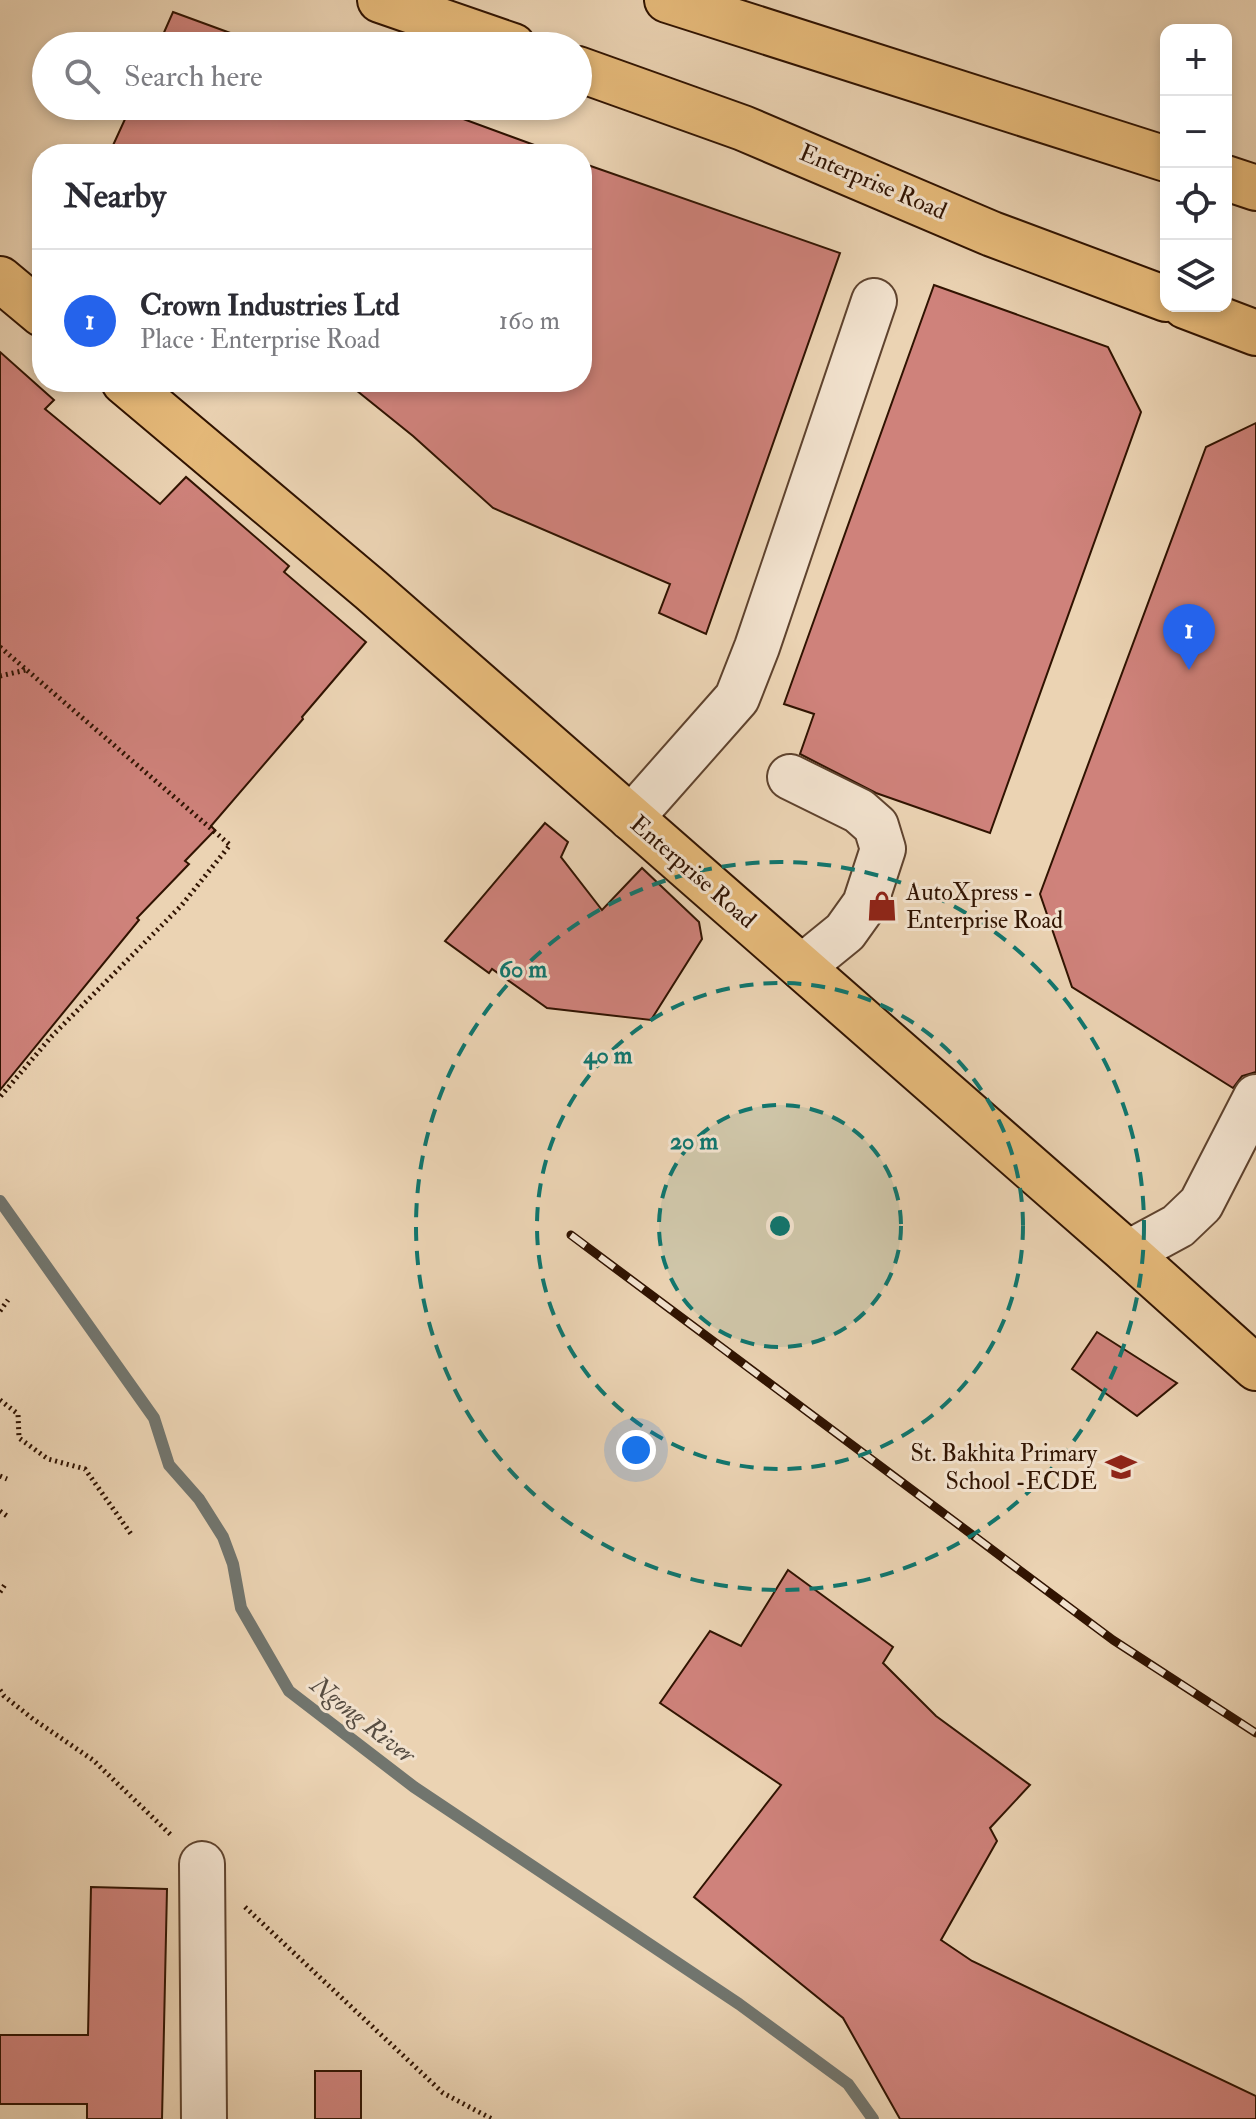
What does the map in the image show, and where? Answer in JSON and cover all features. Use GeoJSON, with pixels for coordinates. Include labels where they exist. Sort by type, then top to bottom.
{"type":"FeatureCollection","features":[{"type":"Feature","properties":{"kind":"main road"},"geometry":{"type":"LineString","coordinates":[[380,0],[473,32]]}},
{"type":"Feature","properties":{"kind":"main road"},"geometry":{"type":"LineString","coordinates":[[667,0],[1160,157]]}},
{"type":"Feature","properties":{"kind":"main road","name":"Enterprise Road"},"geometry":{"type":"LineString","coordinates":[[592,74],[687,106],[992,234],[1160,297]]}},
{"type":"Feature","properties":{"kind":"main road"},"geometry":{"type":"LineString","coordinates":[[1232,180],[1256,188]]}},
{"type":"Feature","properties":{"kind":"main road"},"geometry":{"type":"LineString","coordinates":[[0,279],[32,306]]}},
{"type":"Feature","properties":{"kind":"main road"},"geometry":{"type":"LineString","coordinates":[[1201,312],[1256,333]]}},
{"type":"Feature","properties":{"kind":"main road","name":"Enterprise Road"},"geometry":{"type":"LineString","coordinates":[[136,392],[371,590],[1256,1368]]}},
{"type":"Feature","properties":{"kind":"street"},"geometry":{"type":"LineString","coordinates":[[631,818],[737,698],[874,301]]}},
{"type":"Feature","properties":{"kind":"street"},"geometry":{"type":"LineString","coordinates":[[790,777],[859,811],[876,826],[883,849],[865,904],[845,932],[802,967]]}},
{"type":"Feature","properties":{"kind":"street"},"geometry":{"type":"LineString","coordinates":[[1128,1253],[1178,1226],[1201,1204],[1256,1097]]}},
{"type":"Feature","properties":{"kind":"street"},"geometry":{"type":"LineString","coordinates":[[202,1864],[204,2119]]}},
{"type":"Feature","properties":{"kind":"path"},"geometry":{"type":"LineString","coordinates":[[0,647],[230,845],[181,906],[52,1036],[0,1097]]}},
{"type":"Feature","properties":{"kind":"path"},"geometry":{"type":"LineString","coordinates":[[0,676],[27,669]]}},
{"type":"Feature","properties":{"kind":"path"},"geometry":{"type":"LineString","coordinates":[[0,1311],[8,1300]]}},
{"type":"Feature","properties":{"kind":"path"},"geometry":{"type":"LineString","coordinates":[[0,1400],[18,1414],[19,1438],[48,1459],[85,1469],[131,1534]]}},
{"type":"Feature","properties":{"kind":"path"},"geometry":{"type":"LineString","coordinates":[[0,1511],[7,1516]]}},
{"type":"Feature","properties":{"kind":"path"},"geometry":{"type":"LineString","coordinates":[[0,1592],[6,1583]]}},
{"type":"Feature","properties":{"kind":"building"},"geometry":{"type":"Polygon","coordinates":[[[173,12],[228,32],[164,32],[173,12]]]}},
{"type":"Feature","properties":{"kind":"building"},"geometry":{"type":"Polygon","coordinates":[[[125,120],[466,120],[532,144],[114,144],[125,120]]]}},
{"type":"Feature","properties":{"kind":"building"},"geometry":{"type":"Polygon","coordinates":[[[592,166],[840,253],[706,634],[659,613],[670,584],[493,508],[358,392],[592,392],[592,166]]]}},
{"type":"Feature","properties":{"kind":"building"},"geometry":{"type":"Polygon","coordinates":[[[934,285],[1108,347],[1141,412],[990,833],[876,793],[800,754],[814,714],[784,704],[934,285]]]}},
{"type":"Feature","properties":{"kind":"building"},"geometry":{"type":"Polygon","coordinates":[[[0,352],[32,380],[32,392],[45,392],[54,400],[45,409],[160,504],[186,477],[289,566],[284,572],[366,642],[211,826],[215,830],[185,861],[189,864],[137,918],[139,920],[0,1090],[0,352]]]}},
{"type":"Feature","properties":{"kind":"building"},"geometry":{"type":"Polygon","coordinates":[[[1256,423],[1256,1072],[1242,1076],[1233,1088],[1072,987],[1040,894],[1206,447],[1256,423]]]}},
{"type":"Feature","properties":{"kind":"building"},"geometry":{"type":"Polygon","coordinates":[[[545,823],[568,842],[561,857],[602,910],[642,868],[699,922],[702,939],[651,1020],[547,1008],[492,969],[489,973],[445,941],[545,823]]]}},
{"type":"Feature","properties":{"kind":"building"},"geometry":{"type":"Polygon","coordinates":[[[1097,1332],[1177,1383],[1137,1416],[1072,1369],[1097,1332]]]}},
{"type":"Feature","properties":{"kind":"building"},"geometry":{"type":"Polygon","coordinates":[[[788,1570],[893,1647],[883,1663],[936,1716],[1030,1785],[990,1828],[997,1841],[941,1940],[972,1961],[1256,2096],[1256,2119],[900,2119],[843,2018],[694,1897],[781,1785],[660,1703],[710,1631],[741,1646],[788,1570]]]}},
{"type":"Feature","properties":{"kind":"building"},"geometry":{"type":"Polygon","coordinates":[[[91,1887],[167,1889],[162,2119],[87,2119],[87,2104],[0,2104],[0,2035],[88,2035],[91,1887]]]}},
{"type":"Feature","properties":{"kind":"building"},"geometry":{"type":"Polygon","coordinates":[[[315,2071],[361,2071],[361,2119],[315,2119],[315,2071]]]}},
{"type":"Feature","properties":{"kind":"waterway","name":"Ngong River"},"geometry":{"type":"LineString","coordinates":[[0,1201],[154,1418],[169,1465],[199,1499],[223,1537],[233,1564],[241,1608],[289,1691],[414,1787],[739,2004],[848,2084],[873,2119]]}},
{"type":"Feature","properties":{"kind":"railway"},"geometry":{"type":"LineString","coordinates":[[571,1235],[1113,1640],[1256,1733]]}},
{"type":"Feature","properties":{"kind":"place","name":"Crown Industries Ltd"},"geometry":{"type":"Point","coordinates":[1189,670]}},
{"type":"Feature","properties":{"kind":"place","name":"AutoXpress - Enterprise Road"},"geometry":{"type":"Point","coordinates":[882,906]}},
{"type":"Feature","properties":{"kind":"place","name":"St. Bakhita Primary School -ECDE"},"geometry":{"type":"Point","coordinates":[1121,1467]}}]}
